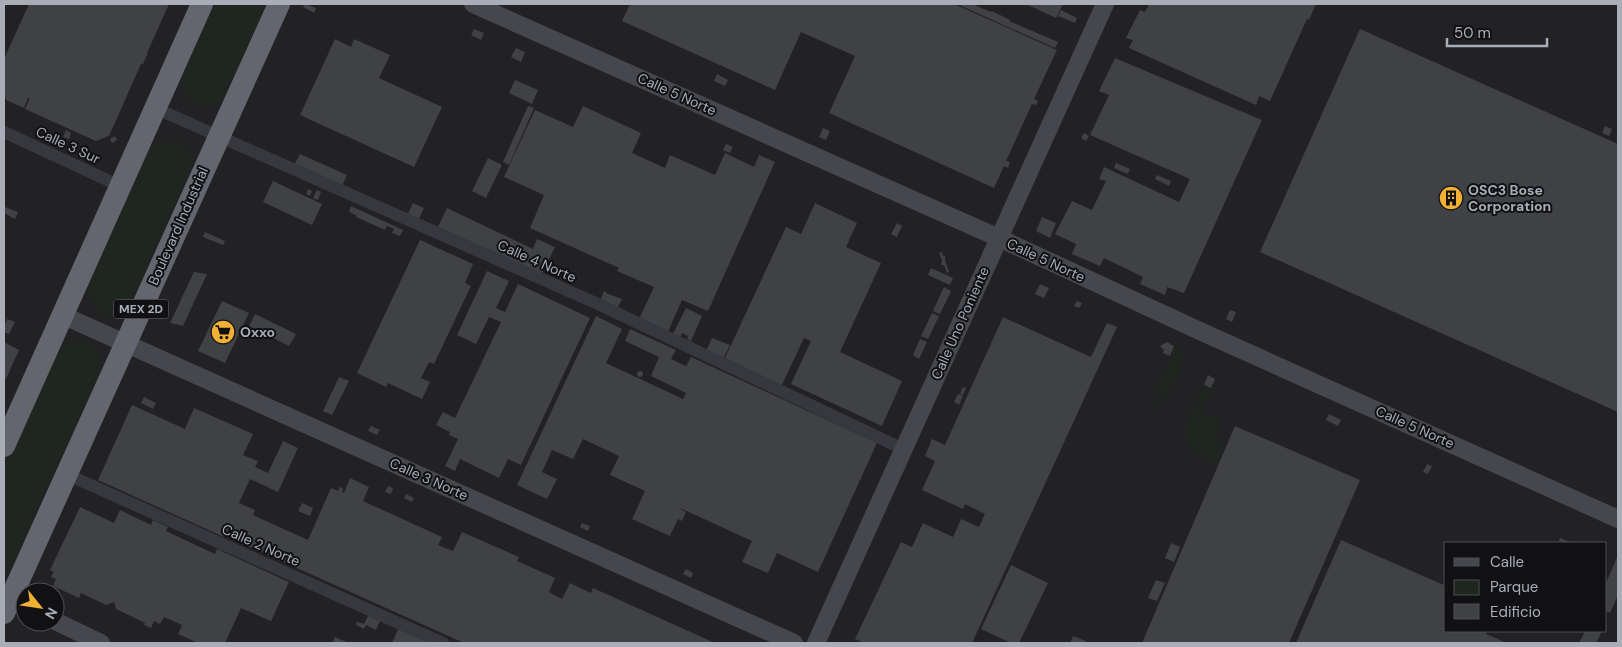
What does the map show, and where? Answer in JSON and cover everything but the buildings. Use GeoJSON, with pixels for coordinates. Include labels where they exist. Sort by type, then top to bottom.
{"type":"FeatureCollection","features":[{"type":"Feature","properties":{"kind":"highway"},"geometry":{"type":"LineString","coordinates":[[4,446],[202,4]]}},
{"type":"Feature","properties":{"kind":"highway","name":"Boulevard Industrial"},"geometry":{"type":"LineString","coordinates":[[11,605],[66,474],[279,4]]}},
{"type":"Feature","properties":{"kind":"street","name":"Calle 5 Norte"},"geometry":{"type":"LineString","coordinates":[[473,4],[999,238],[1202,332],[1618,519]]}},
{"type":"Feature","properties":{"kind":"street","name":"Calle Uno Poniente"},"geometry":{"type":"LineString","coordinates":[[816,643],[1105,4]]}},
{"type":"Feature","properties":{"kind":"street","name":"Calle 4 Norte"},"geometry":{"type":"LineString","coordinates":[[155,108],[598,304],[903,449]]}},
{"type":"Feature","properties":{"kind":"street","name":"Calle 3 Sur"},"geometry":{"type":"LineString","coordinates":[[4,132],[120,186]]}},
{"type":"Feature","properties":{"kind":"street","name":"Calle 3 Norte"},"geometry":{"type":"LineString","coordinates":[[62,315],[126,342],[794,643]]}},
{"type":"Feature","properties":{"kind":"street","name":"Calle 2 Norte"},"geometry":{"type":"LineString","coordinates":[[66,474],[443,643]]}},
{"type":"Feature","properties":{"kind":"street"},"geometry":{"type":"LineString","coordinates":[[65,627],[101,643]]}},
{"type":"Feature","properties":{"kind":"shaded area"},"geometry":{"type":"Polygon","coordinates":[[[4,4],[1618,4],[1618,643],[4,643],[4,4]]]}},
{"type":"Feature","properties":{"kind":"green space"},"geometry":{"type":"Polygon","coordinates":[[[210,4],[267,4],[224,97],[209,105],[202,105],[190,98],[185,92],[179,77],[210,4]]]}},
{"type":"Feature","properties":{"kind":"green space"},"geometry":{"type":"Polygon","coordinates":[[[158,143],[181,143],[189,148],[193,156],[192,167],[128,309],[121,319],[113,318],[101,311],[92,301],[88,279],[147,149],[158,143]]]}},
{"type":"Feature","properties":{"kind":"green space"},"geometry":{"type":"Polygon","coordinates":[[[80,339],[91,344],[101,355],[99,374],[10,568],[4,572],[4,461],[55,352],[72,340],[80,339]]]}},
{"type":"Feature","properties":{"kind":"green space"},"geometry":{"type":"Polygon","coordinates":[[[1177,342],[1181,350],[1182,359],[1176,378],[1150,409],[1177,342]]]}},
{"type":"Feature","properties":{"kind":"green space"},"geometry":{"type":"Polygon","coordinates":[[[1205,385],[1212,388],[1203,408],[1195,405],[1205,385]]]}},
{"type":"Feature","properties":{"kind":"green space"},"geometry":{"type":"Polygon","coordinates":[[[1194,408],[1223,422],[1214,440],[1224,446],[1215,465],[1191,448],[1188,442],[1186,428],[1194,408]]]}},
{"type":"Feature","properties":{"kind":"place","name":"OSC3 Bose Corporation"},"geometry":{"type":"Point","coordinates":[1451,198]}},
{"type":"Feature","properties":{"kind":"place","name":"Oxxo"},"geometry":{"type":"Point","coordinates":[223,332]}}]}
